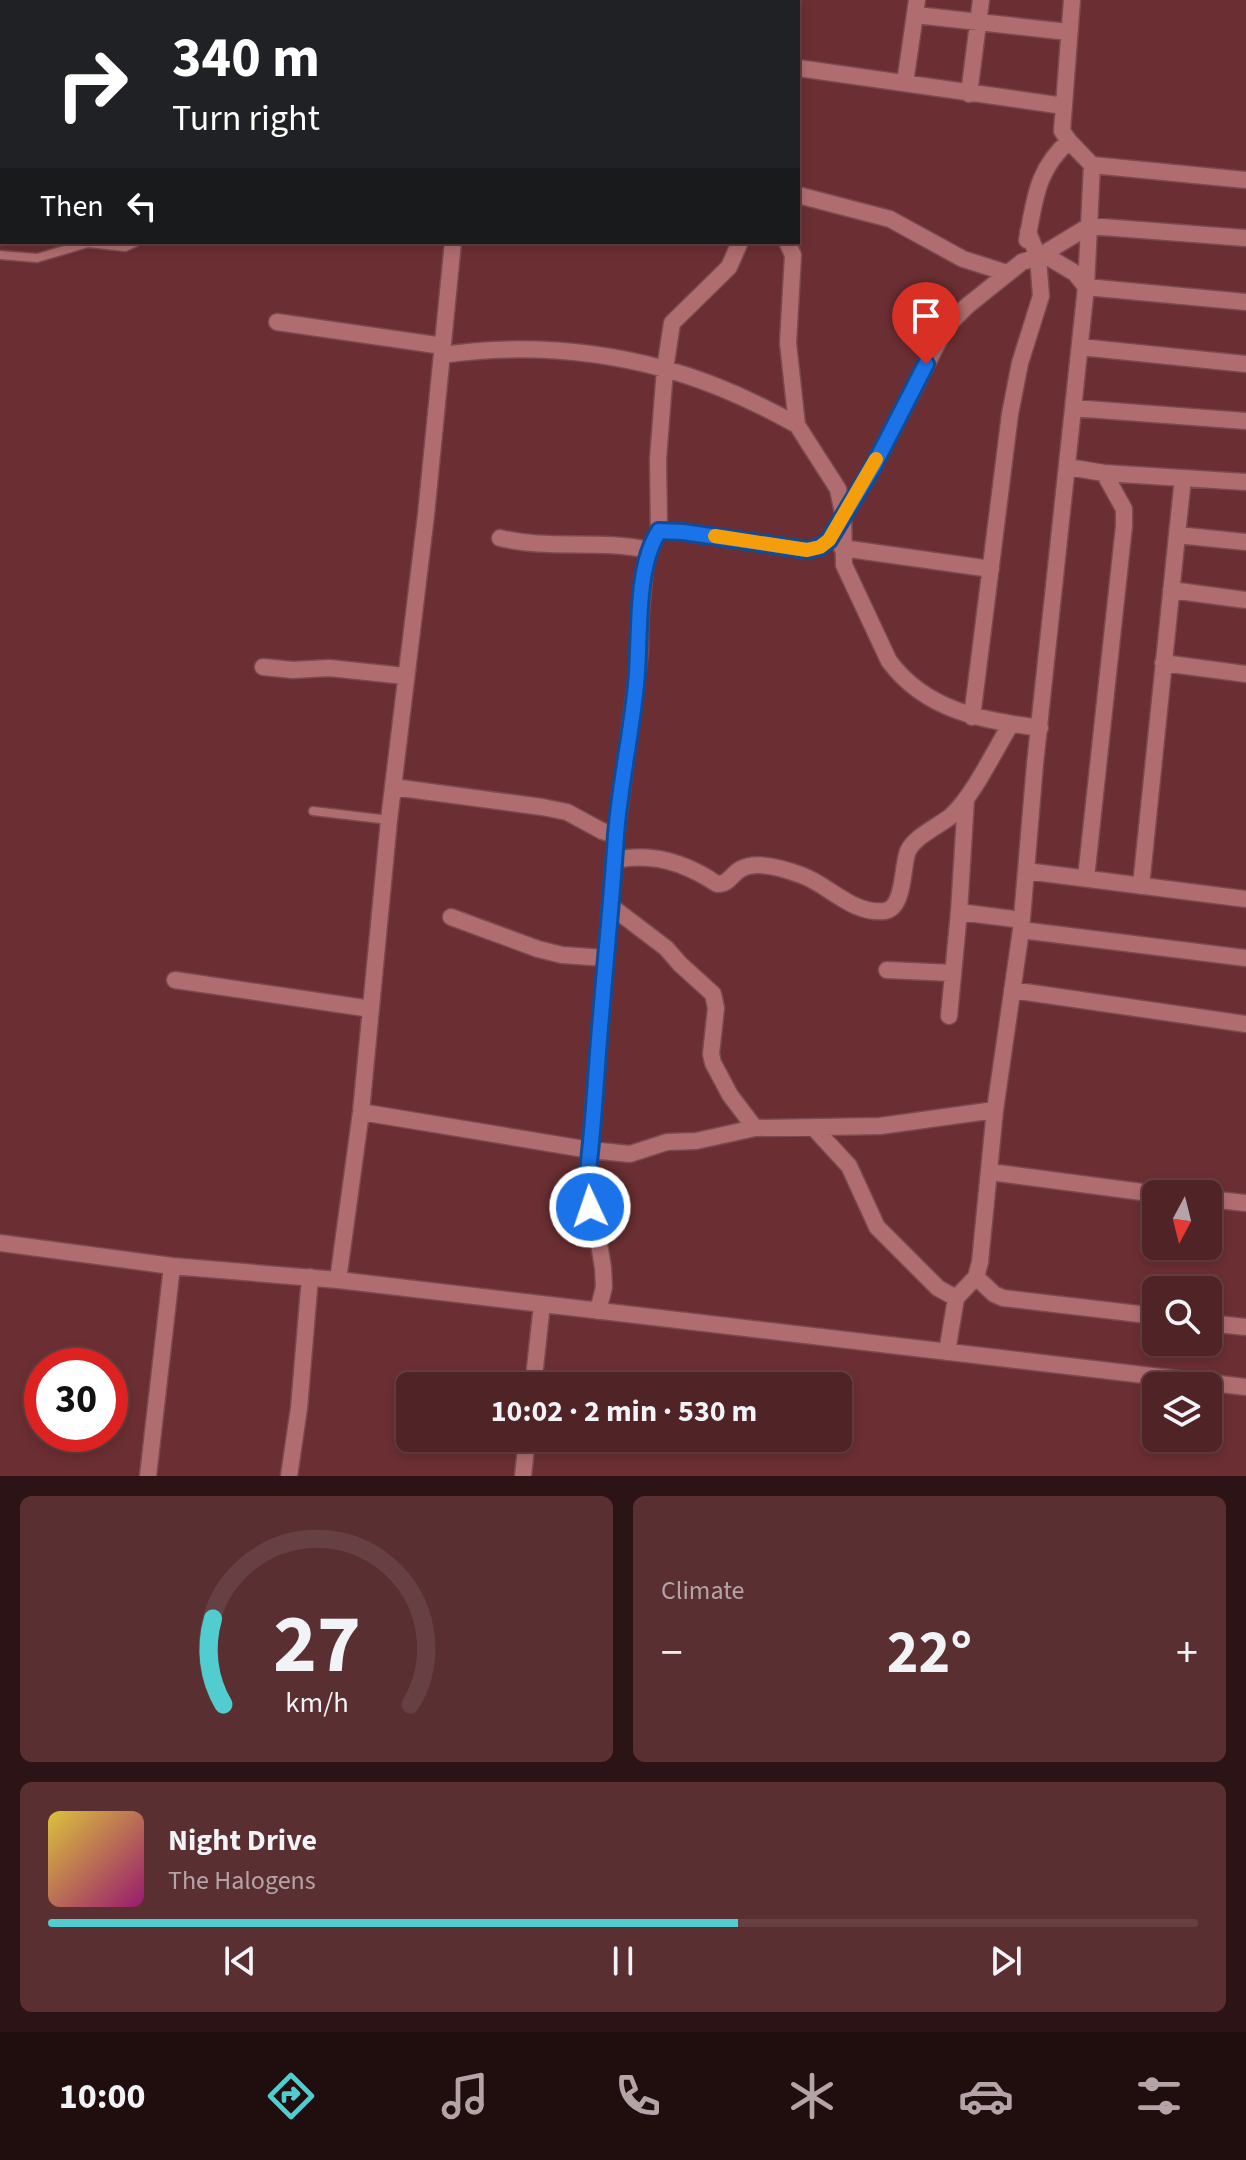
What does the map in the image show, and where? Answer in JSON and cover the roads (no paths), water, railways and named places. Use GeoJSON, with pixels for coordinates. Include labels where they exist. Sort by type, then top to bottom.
{"type":"FeatureCollection","features":[{"type":"Feature","properties":{"kind":"street"},"geometry":{"type":"LineString","coordinates":[[969,94],[981,0]]}},
{"type":"Feature","properties":{"kind":"street"},"geometry":{"type":"LineString","coordinates":[[1072,0],[1062,131],[1092,165],[1246,180]]}},
{"type":"Feature","properties":{"kind":"street"},"geometry":{"type":"LineString","coordinates":[[905,83],[916,8],[978,22],[1068,32]]}},
{"type":"Feature","properties":{"kind":"street"},"geometry":{"type":"LineString","coordinates":[[800,68],[1064,106]]}},
{"type":"Feature","properties":{"kind":"street"},"geometry":{"type":"LineString","coordinates":[[972,717],[1010,414],[1018,369],[1041,296],[1028,232],[1034,195],[1059,150],[1069,141]]}},
{"type":"Feature","properties":{"kind":"street"},"geometry":{"type":"LineString","coordinates":[[947,1352],[956,1298],[976,1277],[980,1262],[995,1110],[1022,925],[1086,287],[1092,165]]}},
{"type":"Feature","properties":{"kind":"street"},"geometry":{"type":"LineString","coordinates":[[800,196],[890,219],[963,259],[1007,273]]}},
{"type":"Feature","properties":{"kind":"street"},"geometry":{"type":"LineString","coordinates":[[807,550],[820,547],[829,540],[873,467],[946,327],[1007,273],[1089,226],[1246,238]]}},
{"type":"Feature","properties":{"kind":"street"},"geometry":{"type":"LineString","coordinates":[[338,1280],[361,1112],[389,820],[453,244]]}},
{"type":"Feature","properties":{"kind":"street"},"geometry":{"type":"LineString","coordinates":[[598,1311],[604,1287],[595,1219],[587,1198],[590,1150],[616,835],[636,691],[640,621],[649,550],[659,531],[658,459],[665,369],[672,323],[729,267],[739,244]]}},
{"type":"Feature","properties":{"kind":"street"},"geometry":{"type":"LineString","coordinates":[[788,244],[793,255],[788,343],[797,425],[838,489],[843,513],[842,551],[849,580],[889,661],[899,675],[932,700],[972,717],[1040,728]]}},
{"type":"Feature","properties":{"kind":"street"},"geometry":{"type":"LineString","coordinates":[[1034,257],[1075,273],[1086,287],[1246,302]]}},
{"type":"Feature","properties":{"kind":"street"},"geometry":{"type":"LineString","coordinates":[[277,322],[442,350],[556,349],[610,356],[704,380],[797,425]]}},
{"type":"Feature","properties":{"kind":"street"},"geometry":{"type":"LineString","coordinates":[[1080,347],[1246,364]]}},
{"type":"Feature","properties":{"kind":"street"},"geometry":{"type":"LineString","coordinates":[[1073,408],[1246,421]]}},
{"type":"Feature","properties":{"kind":"street"},"geometry":{"type":"LineString","coordinates":[[1068,467],[1104,473],[1246,482]]}},
{"type":"Feature","properties":{"kind":"street"},"geometry":{"type":"LineString","coordinates":[[1086,878],[1124,526],[1124,509],[1104,473]]}},
{"type":"Feature","properties":{"kind":"street"},"geometry":{"type":"LineString","coordinates":[[1141,886],[1183,478]]}},
{"type":"Feature","properties":{"kind":"street"},"geometry":{"type":"LineString","coordinates":[[659,531],[991,569]]}},
{"type":"Feature","properties":{"kind":"street"},"geometry":{"type":"LineString","coordinates":[[1177,535],[1246,542]]}},
{"type":"Feature","properties":{"kind":"street"},"geometry":{"type":"LineString","coordinates":[[500,538],[554,546],[628,545],[649,550]]}},
{"type":"Feature","properties":{"kind":"street"},"geometry":{"type":"LineString","coordinates":[[1171,590],[1246,600]]}},
{"type":"Feature","properties":{"kind":"street"},"geometry":{"type":"LineString","coordinates":[[1163,663],[1246,674]]}},
{"type":"Feature","properties":{"kind":"street"},"geometry":{"type":"LineString","coordinates":[[263,667],[293,670],[329,668],[405,676]]}},
{"type":"Feature","properties":{"kind":"street"},"geometry":{"type":"LineString","coordinates":[[616,860],[653,857],[686,867],[717,884],[730,880],[740,869],[766,866],[802,875],[854,905],[885,911],[897,899],[910,848],[953,814],[966,799],[1011,724]]}},
{"type":"Feature","properties":{"kind":"street"},"geometry":{"type":"LineString","coordinates":[[393,787],[567,812],[616,835]]}},
{"type":"Feature","properties":{"kind":"street"},"geometry":{"type":"LineString","coordinates":[[949,1016],[966,799]]}},
{"type":"Feature","properties":{"kind":"street"},"geometry":{"type":"LineString","coordinates":[[1026,871],[1246,899]]}},
{"type":"Feature","properties":{"kind":"street"},"geometry":{"type":"LineString","coordinates":[[612,907],[666,948],[713,994],[716,1008],[711,1054],[713,1063],[730,1095],[755,1128]]}},
{"type":"Feature","properties":{"kind":"street"},"geometry":{"type":"LineString","coordinates":[[959,912],[1022,925],[1246,958]]}},
{"type":"Feature","properties":{"kind":"street"},"geometry":{"type":"LineString","coordinates":[[451,917],[538,949],[562,955],[605,958]]}},
{"type":"Feature","properties":{"kind":"street"},"geometry":{"type":"LineString","coordinates":[[887,970],[952,973]]}},
{"type":"Feature","properties":{"kind":"street"},"geometry":{"type":"LineString","coordinates":[[175,980],[371,1009]]}},
{"type":"Feature","properties":{"kind":"street"},"geometry":{"type":"LineString","coordinates":[[1012,990],[1246,1024]]}},
{"type":"Feature","properties":{"kind":"street"},"geometry":{"type":"LineString","coordinates":[[361,1112],[630,1154],[667,1142],[696,1141],[755,1128],[880,1126],[995,1110]]}},
{"type":"Feature","properties":{"kind":"street"},"geometry":{"type":"LineString","coordinates":[[814,1128],[849,1166],[877,1227],[938,1288],[956,1298]]}},
{"type":"Feature","properties":{"kind":"street"},"geometry":{"type":"LineString","coordinates":[[990,1172],[1142,1192]]}},
{"type":"Feature","properties":{"kind":"street"},"geometry":{"type":"LineString","coordinates":[[1222,1200],[1246,1203]]}},
{"type":"Feature","properties":{"kind":"street"},"geometry":{"type":"LineString","coordinates":[[0,1243],[172,1266],[338,1280],[1246,1387]]}},
{"type":"Feature","properties":{"kind":"street"},"geometry":{"type":"LineString","coordinates":[[148,1476],[172,1266]]}},
{"type":"Feature","properties":{"kind":"street"},"geometry":{"type":"LineString","coordinates":[[289,1476],[310,1277]]}},
{"type":"Feature","properties":{"kind":"street"},"geometry":{"type":"LineString","coordinates":[[976,1277],[1003,1298],[1142,1314]]}},
{"type":"Feature","properties":{"kind":"street"},"geometry":{"type":"LineString","coordinates":[[535,1372],[542,1304]]}},
{"type":"Feature","properties":{"kind":"street"},"geometry":{"type":"LineString","coordinates":[[1222,1324],[1246,1327]]}},
{"type":"Feature","properties":{"kind":"street"},"geometry":{"type":"LineString","coordinates":[[523,1476],[526,1452]]}},
{"type":"Feature","properties":{"kind":"lane"},"geometry":{"type":"LineString","coordinates":[[0,255],[37,258],[85,244]]}},
{"type":"Feature","properties":{"kind":"lane"},"geometry":{"type":"LineString","coordinates":[[97,244],[125,247],[132,244]]}},
{"type":"Feature","properties":{"kind":"lane"},"geometry":{"type":"LineString","coordinates":[[313,811],[389,820]]}}]}
